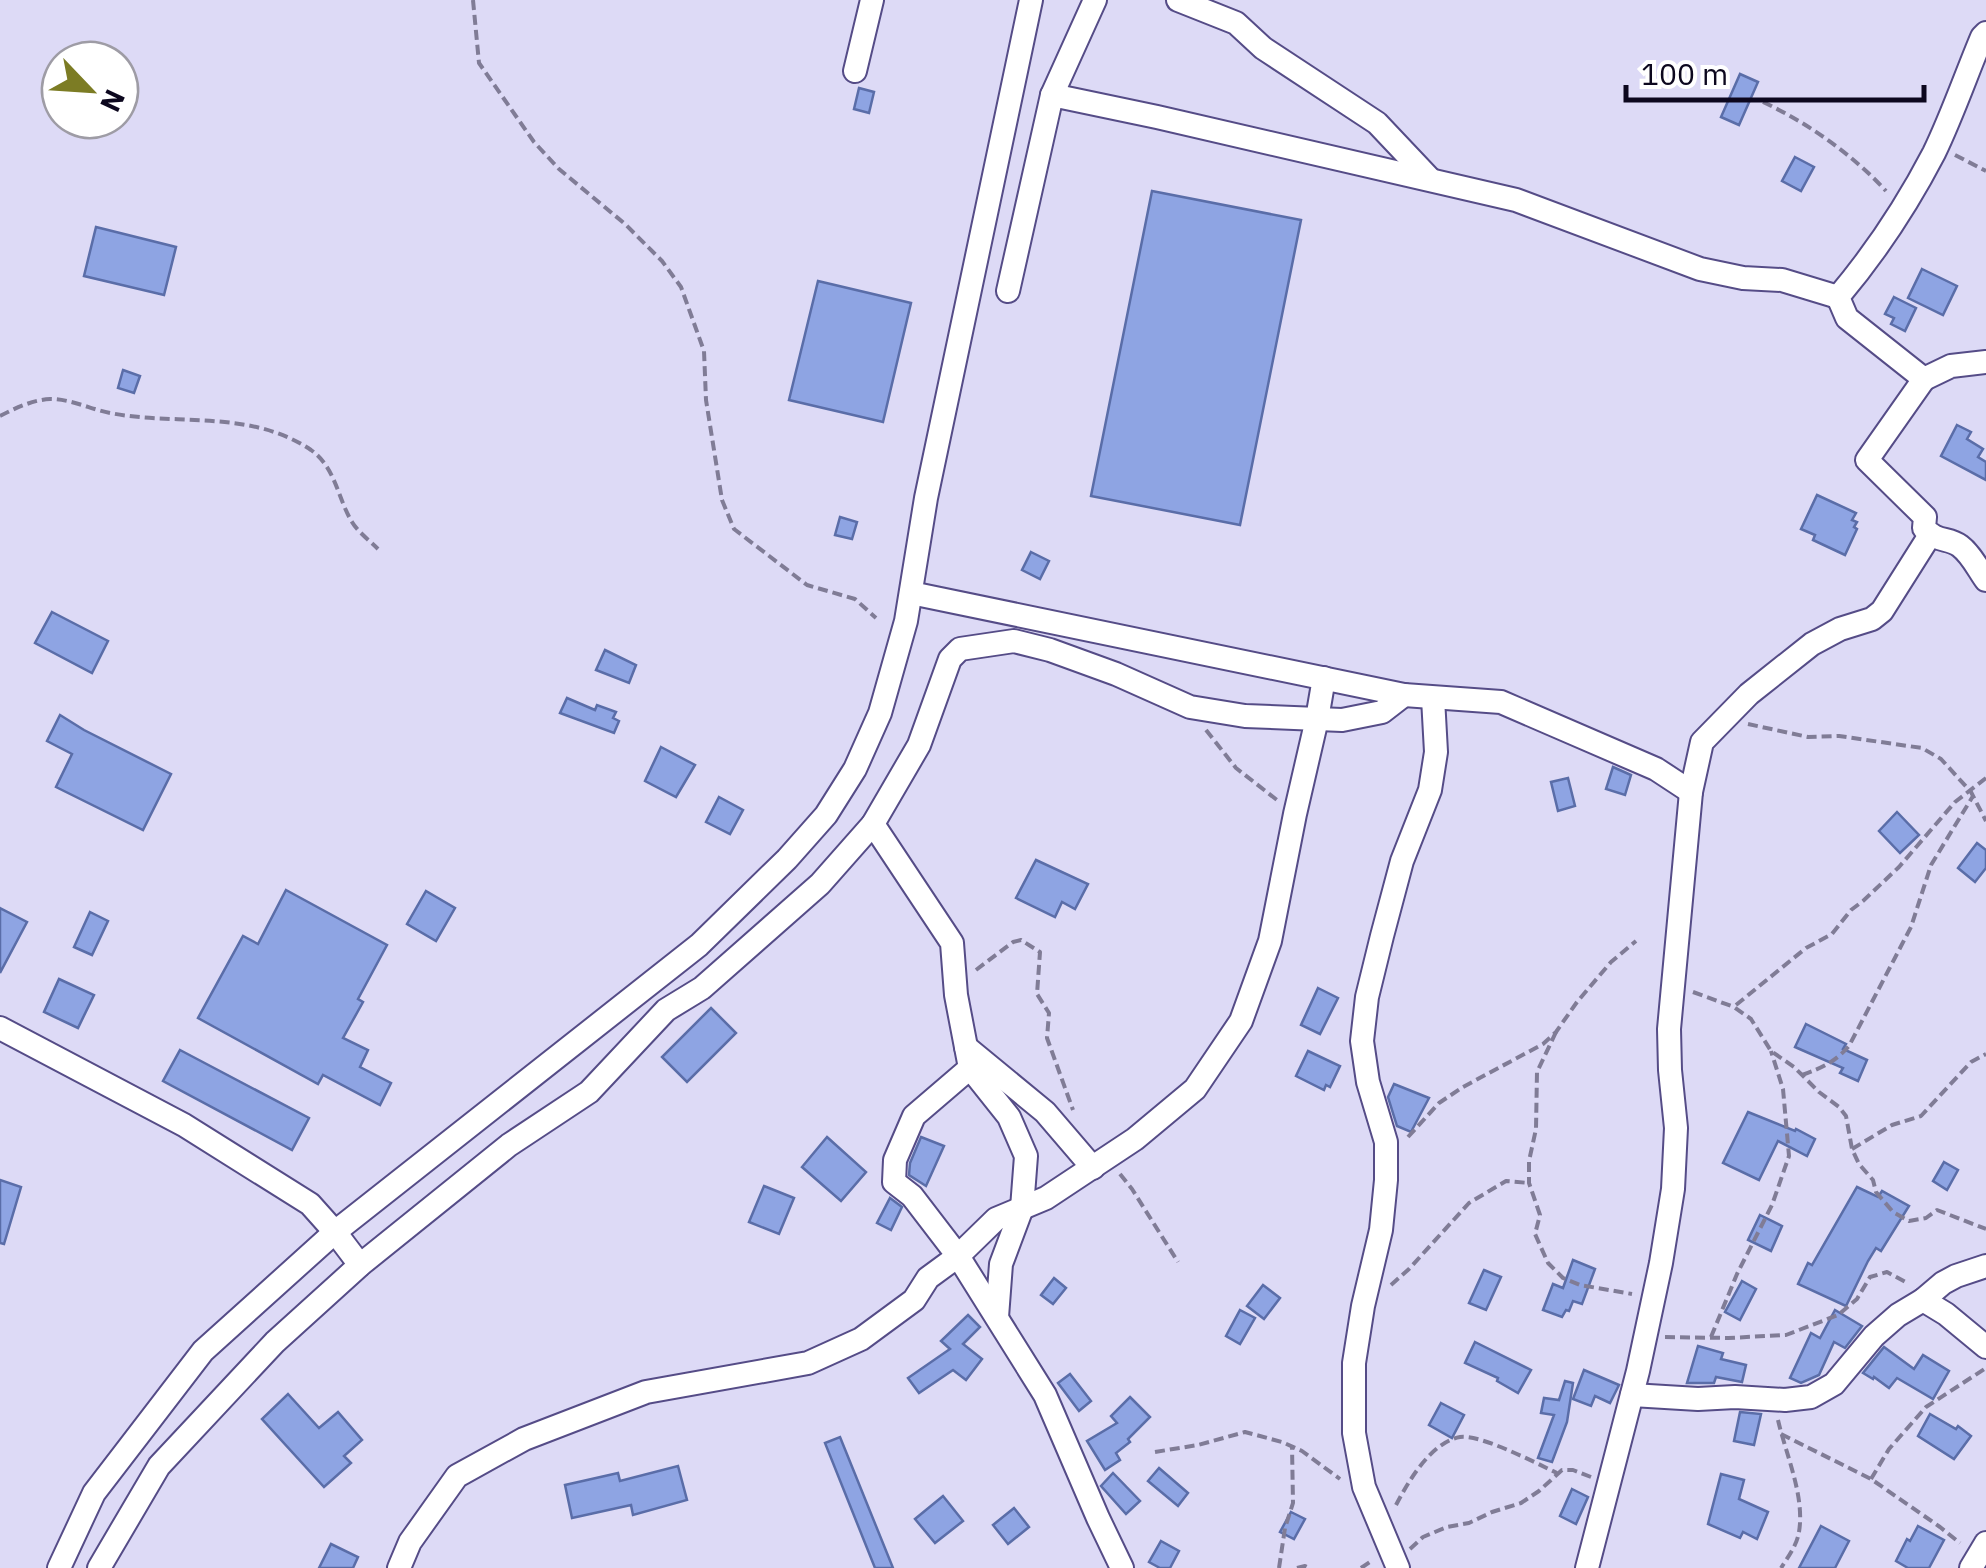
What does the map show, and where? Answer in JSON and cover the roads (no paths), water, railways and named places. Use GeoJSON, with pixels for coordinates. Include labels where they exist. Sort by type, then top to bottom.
{"type":"FeatureCollection","features":[{"type":"Feature","properties":{"kind":"street"},"geometry":{"type":"LineString","coordinates":[[855,70],[872,0]]}},
{"type":"Feature","properties":{"kind":"street"},"geometry":{"type":"LineString","coordinates":[[59,1568],[94,1492],[203,1352],[335,1232],[699,946],[826,815],[855,769],[880,713],[906,620],[926,498],[1031,0]]}},
{"type":"Feature","properties":{"kind":"street"},"geometry":{"type":"LineString","coordinates":[[1008,291],[1052,95],[1095,0]]}},
{"type":"Feature","properties":{"kind":"street"},"geometry":{"type":"LineString","coordinates":[[1178,0],[1236,22],[1263,48],[1377,122],[1432,180]]}},
{"type":"Feature","properties":{"kind":"street"},"geometry":{"type":"LineString","coordinates":[[1838,297],[1868,262],[1903,209],[1935,150],[1986,33]]}},
{"type":"Feature","properties":{"kind":"street"},"geometry":{"type":"LineString","coordinates":[[1052,95],[1516,200],[1700,269],[1743,278],[1782,280],[1838,297],[1847,318],[1924,378]]}},
{"type":"Feature","properties":{"kind":"street"},"geometry":{"type":"LineString","coordinates":[[1986,362],[1950,366],[1924,378],[1867,460],[1925,517],[1924,528],[1930,535],[1956,542],[1986,580]]}},
{"type":"Feature","properties":{"kind":"street"},"geometry":{"type":"LineString","coordinates":[[1587,1568],[1632,1395],[1673,1189],[1676,1128],[1669,1030],[1691,792],[1702,742],[1749,694],[1812,644],[1882,611],[1930,535]]}},
{"type":"Feature","properties":{"kind":"street"},"geometry":{"type":"LineString","coordinates":[[911,592],[1404,694],[1501,702],[1656,769],[1691,792]]}},
{"type":"Feature","properties":{"kind":"street"},"geometry":{"type":"LineString","coordinates":[[100,1568],[159,1466],[275,1342],[360,1265],[509,1145],[588,1092],[666,1010],[702,988],[820,884],[872,824],[919,745],[950,659],[960,649],[1014,641],[1100,668],[1190,707],[1245,716],[1342,720],[1382,712],[1404,694]]}},
{"type":"Feature","properties":{"kind":"street"},"geometry":{"type":"LineString","coordinates":[[398,1568],[410,1542],[456,1476],[524,1439],[646,1392],[808,1364],[860,1339],[914,1300],[928,1278],[958,1256],[996,1219],[1046,1198],[1100,1163],[1195,1090],[1242,1021],[1270,941],[1324,678]]}},
{"type":"Feature","properties":{"kind":"street"},"geometry":{"type":"LineString","coordinates":[[1397,1565],[1364,1487],[1354,1433],[1354,1363],[1381,1230],[1386,1170],[1386,1142],[1368,1082],[1362,1040],[1370,982],[1402,861],[1430,790],[1436,752],[1433,698]]}},
{"type":"Feature","properties":{"kind":"street"},"geometry":{"type":"LineString","coordinates":[[872,824],[952,944],[956,995],[968,1057],[1010,1118],[1026,1156],[1022,1208],[1001,1264],[996,1317]]}},
{"type":"Feature","properties":{"kind":"street"},"geometry":{"type":"LineString","coordinates":[[0,1028],[184,1125],[310,1204],[360,1265]]}},
{"type":"Feature","properties":{"kind":"street"},"geometry":{"type":"LineString","coordinates":[[968,1057],[1044,1112],[1100,1163]]}},
{"type":"Feature","properties":{"kind":"street"},"geometry":{"type":"LineString","coordinates":[[968,1057],[914,1116],[895,1160],[894,1182],[912,1196],[958,1256],[1046,1394],[1122,1568]]}},
{"type":"Feature","properties":{"kind":"street"},"geometry":{"type":"LineString","coordinates":[[1632,1395],[1698,1400],[1811,1398],[1834,1384],[1874,1336],[1898,1315],[1943,1283],[1986,1266]]}},
{"type":"Feature","properties":{"kind":"street"},"geometry":{"type":"LineString","coordinates":[[1924,1299],[1986,1347]]}}]}
